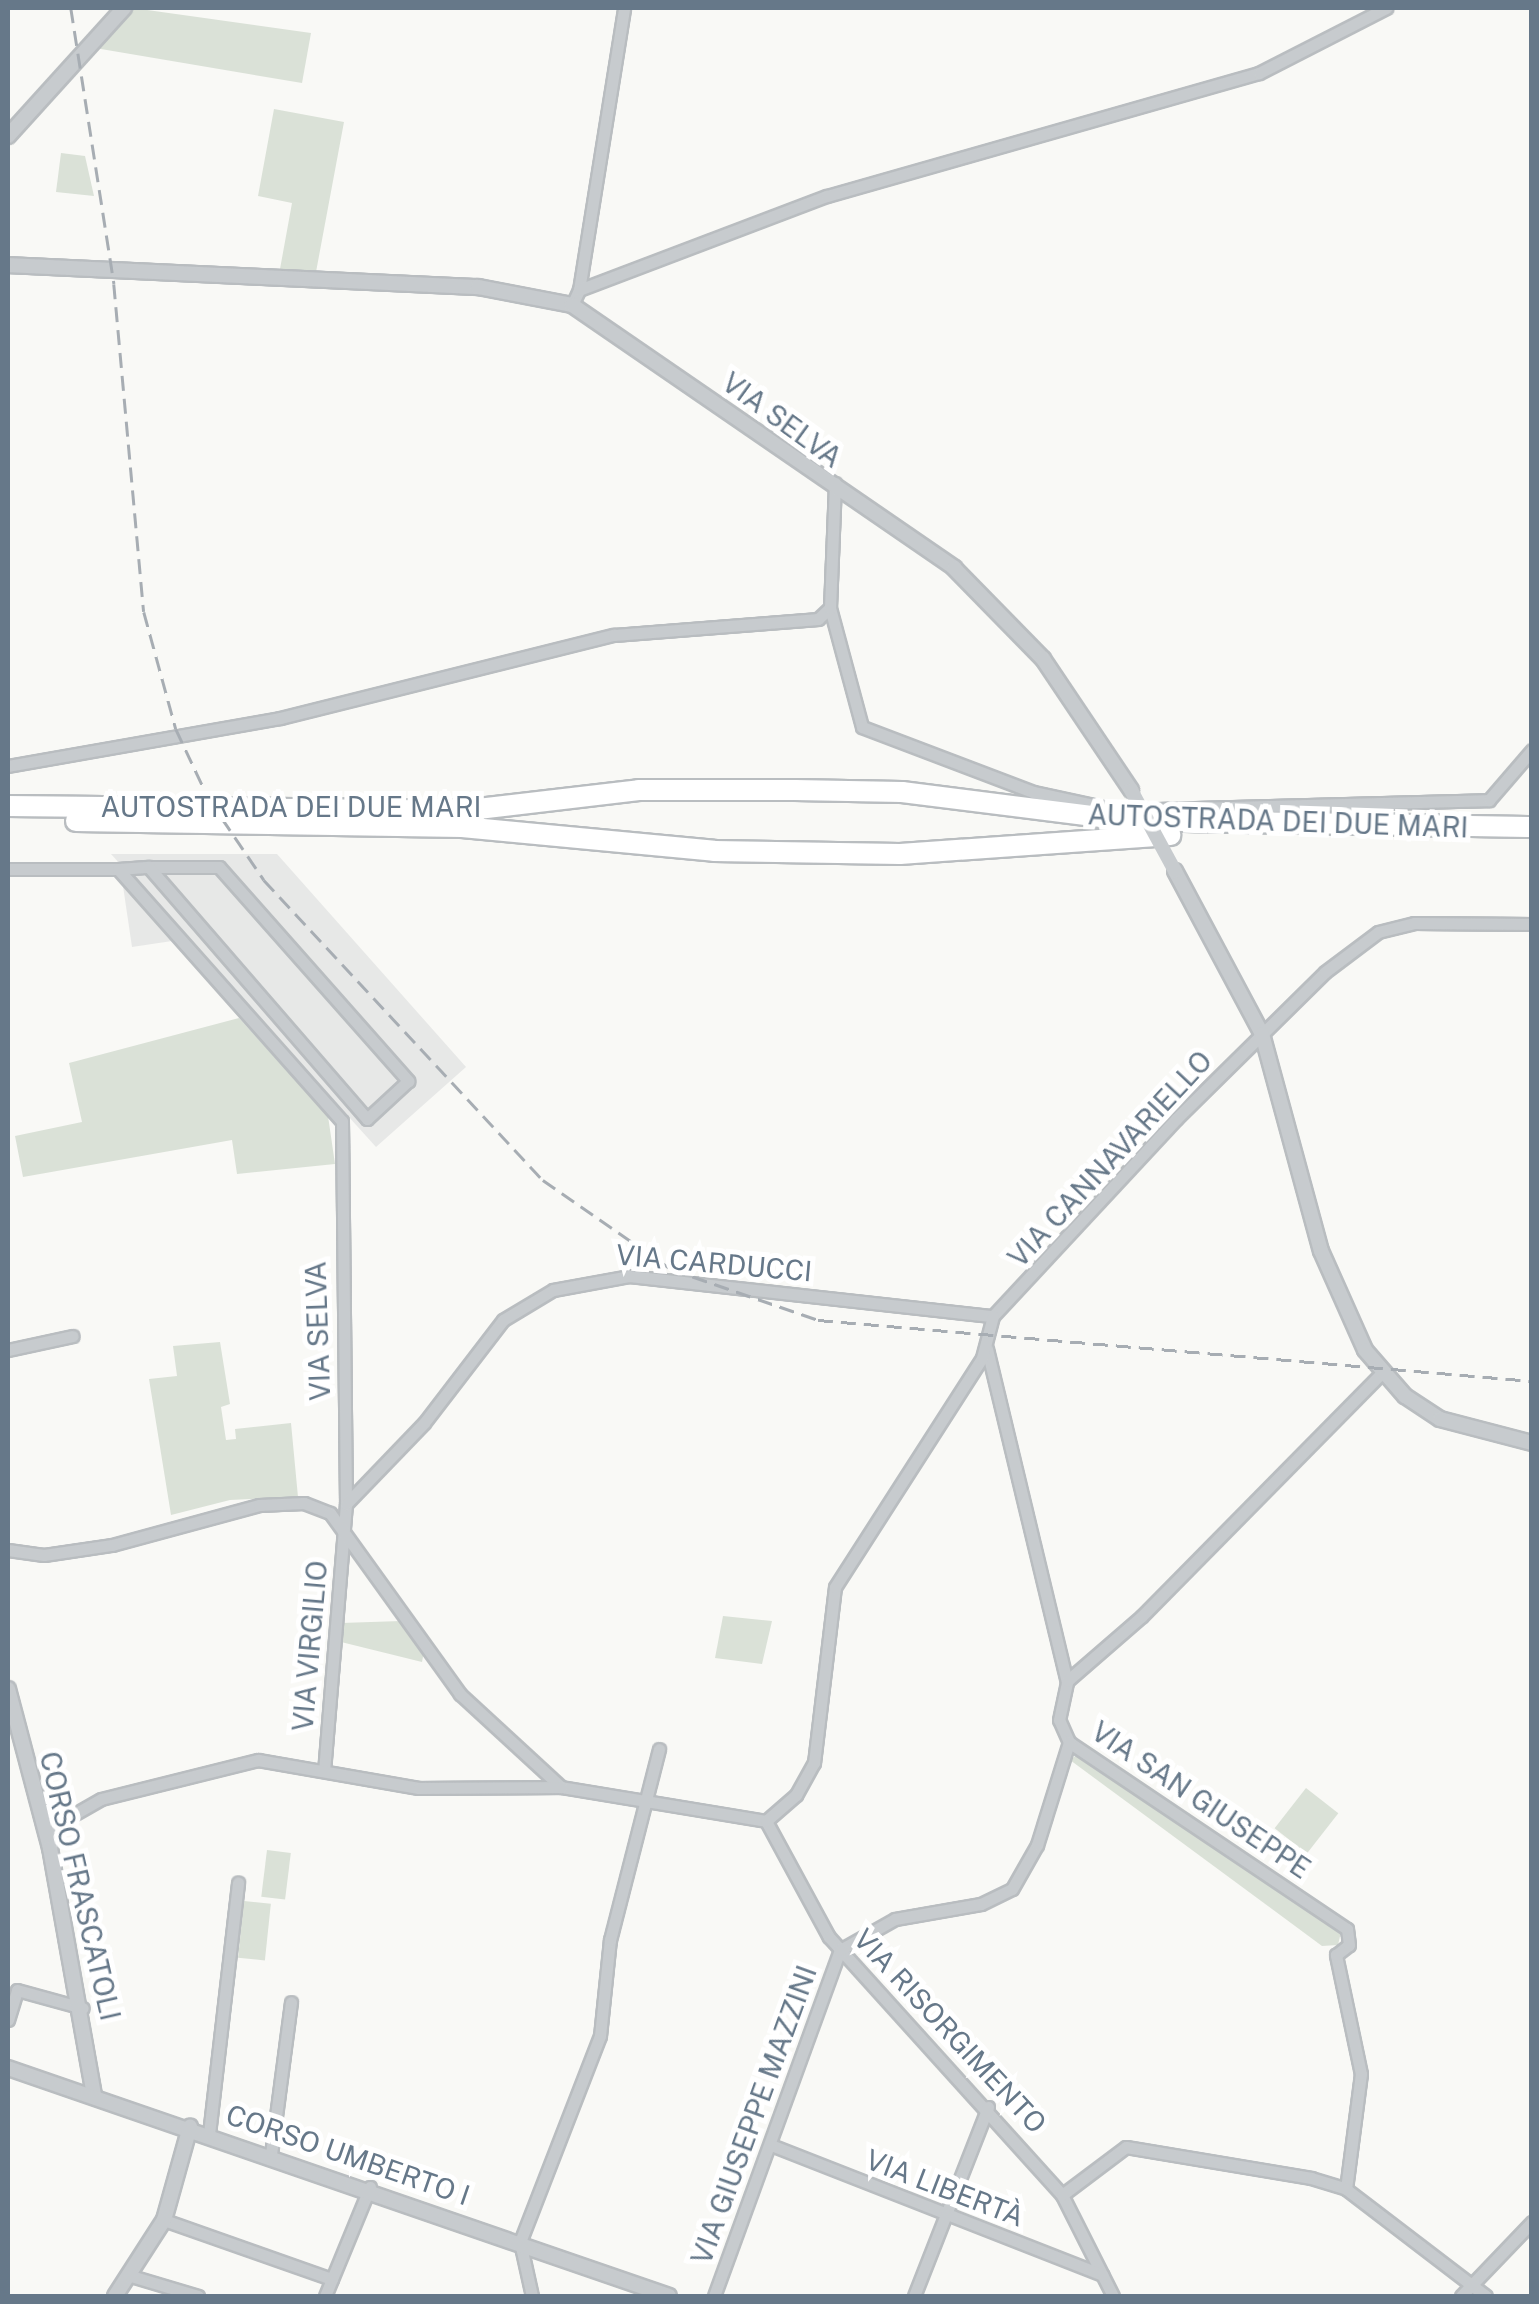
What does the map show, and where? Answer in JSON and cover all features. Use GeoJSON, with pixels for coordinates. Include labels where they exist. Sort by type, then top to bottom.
{"type":"FeatureCollection","features":[{"type":"Feature","properties":{"kind":"highway","name":"AUTOSTRADA DEI DUE MARI"},"geometry":{"type":"LineString","coordinates":[[8,806],[461,811],[639,790],[902,792],[1122,820],[1532,828]]}},
{"type":"Feature","properties":{"kind":"highway","name":"AUTOSTRADA DEI DUE MARI"},"geometry":{"type":"LineString","coordinates":[[8,820],[462,827],[714,851],[900,854],[1138,835],[1532,840]]}},
{"type":"Feature","properties":{"kind":"street"},"geometry":{"type":"LineString","coordinates":[[8,136],[124,8]]}},
{"type":"Feature","properties":{"kind":"street"},"geometry":{"type":"LineString","coordinates":[[572,306],[580,290],[624,8]]}},
{"type":"Feature","properties":{"kind":"street"},"geometry":{"type":"LineString","coordinates":[[580,290],[826,196],[1259,74],[1386,8]]}},
{"type":"Feature","properties":{"kind":"street","name":"VIA SELVA"},"geometry":{"type":"LineString","coordinates":[[8,266],[478,287],[572,306],[836,483],[830,608],[862,727],[1033,792],[1116,810],[1489,800],[1532,750]]}},
{"type":"Feature","properties":{"kind":"street"},"geometry":{"type":"LineString","coordinates":[[836,483],[929,547],[1002,613],[1090,720],[1176,870],[1262,1034],[1327,1269],[1381,1374],[1459,1427],[1532,1443]]}},
{"type":"Feature","properties":{"kind":"street"},"geometry":{"type":"LineString","coordinates":[[8,766],[280,718],[614,634],[818,618],[830,608]]}},
{"type":"Feature","properties":{"kind":"street"},"geometry":{"type":"LineString","coordinates":[[8,869],[118,869],[149,867],[218,867],[408,1081],[366,1119],[149,867]]}},
{"type":"Feature","properties":{"kind":"street","name":"VIA SELVA"},"geometry":{"type":"LineString","coordinates":[[118,869],[342,1120],[346,1524]]}},
{"type":"Feature","properties":{"kind":"street","name":"VIA CANNAVARIELLO"},"geometry":{"type":"LineString","coordinates":[[993,1316],[1262,1034],[1378,932],[1414,923],[1532,924]]}},
{"type":"Feature","properties":{"kind":"street","name":"VIA CARDUCCI"},"geometry":{"type":"LineString","coordinates":[[346,1504],[424,1423],[503,1320],[553,1290],[629,1276],[993,1316]]}},
{"type":"Feature","properties":{"kind":"street"},"geometry":{"type":"LineString","coordinates":[[45,1832],[101,1800],[216,1766],[258,1760],[446,1790],[562,1787],[766,1821],[796,1795],[814,1763],[835,1587],[987,1348],[993,1316]]}},
{"type":"Feature","properties":{"kind":"street"},"geometry":{"type":"LineString","coordinates":[[8,1350],[73,1336]]}},
{"type":"Feature","properties":{"kind":"street","name":"VIA SAN GIUSEPPE"},"geometry":{"type":"LineString","coordinates":[[987,1348],[1066,1680],[1060,1720],[1069,1742],[1348,1929],[1349,1945],[1336,1955],[1361,2074],[1346,2189]]}},
{"type":"Feature","properties":{"kind":"street"},"geometry":{"type":"LineString","coordinates":[[1066,1680],[1142,1616],[1381,1374]]}},
{"type":"Feature","properties":{"kind":"street"},"geometry":{"type":"LineString","coordinates":[[8,1550],[44,1555],[112,1546],[157,1527],[260,1505],[304,1503],[346,1524],[460,1694],[562,1787]]}},
{"type":"Feature","properties":{"kind":"street","name":"VIA VIRGILIO"},"geometry":{"type":"LineString","coordinates":[[324,1771],[346,1524]]}},
{"type":"Feature","properties":{"kind":"street","name":"CORSO FRASCATOLI"},"geometry":{"type":"LineString","coordinates":[[8,1689],[84,2008],[94,2096]]}},
{"type":"Feature","properties":{"kind":"street"},"geometry":{"type":"LineString","coordinates":[[840,1950],[895,1919],[981,1904],[1012,1889],[1037,1845],[1069,1742]]}},
{"type":"Feature","properties":{"kind":"street"},"geometry":{"type":"LineString","coordinates":[[532,2296],[520,2242],[600,2036],[610,1940],[660,1749]]}},
{"type":"Feature","properties":{"kind":"street","name":"VIA RISORGIMENTO"},"geometry":{"type":"LineString","coordinates":[[766,1821],[840,1950],[988,2107],[1062,2195],[1112,2296]]}},
{"type":"Feature","properties":{"kind":"street"},"geometry":{"type":"LineString","coordinates":[[210,2134],[238,1883]]}},
{"type":"Feature","properties":{"kind":"street","name":"VIA GIUSEPPE MAZZINI"},"geometry":{"type":"LineString","coordinates":[[714,2296],[840,1950]]}},
{"type":"Feature","properties":{"kind":"street"},"geometry":{"type":"LineString","coordinates":[[8,2020],[17,1990],[84,2008]]}},
{"type":"Feature","properties":{"kind":"street"},"geometry":{"type":"LineString","coordinates":[[272,2154],[291,2002]]}},
{"type":"Feature","properties":{"kind":"street","name":"CORSO UMBERTO I"},"geometry":{"type":"LineString","coordinates":[[8,2068],[272,2154],[668,2296]]}},
{"type":"Feature","properties":{"kind":"street"},"geometry":{"type":"LineString","coordinates":[[914,2296],[988,2107]]}},
{"type":"Feature","properties":{"kind":"street"},"geometry":{"type":"LineString","coordinates":[[115,2296],[164,2220],[190,2128]]}},
{"type":"Feature","properties":{"kind":"street","name":"VIA LIBERTÀ"},"geometry":{"type":"LineString","coordinates":[[771,2145],[1102,2276]]}},
{"type":"Feature","properties":{"kind":"street"},"geometry":{"type":"LineString","coordinates":[[1062,2195],[1126,2147],[1346,2189],[1486,2296]]}},
{"type":"Feature","properties":{"kind":"street"},"geometry":{"type":"LineString","coordinates":[[325,2296],[370,2188]]}},
{"type":"Feature","properties":{"kind":"street"},"geometry":{"type":"LineString","coordinates":[[164,2220],[332,2279]]}},
{"type":"Feature","properties":{"kind":"street"},"geometry":{"type":"LineString","coordinates":[[1461,2296],[1532,2222]]}},
{"type":"Feature","properties":{"kind":"street"},"geometry":{"type":"LineString","coordinates":[[131,2276],[198,2296]]}},
{"type":"Feature","properties":{"kind":"shaded area"},"geometry":{"type":"Polygon","coordinates":[[[133,8],[311,33],[302,83],[95,48],[133,8]]]}},
{"type":"Feature","properties":{"kind":"shaded area"},"geometry":{"type":"Polygon","coordinates":[[[274,109],[344,122],[316,272],[280,269],[292,203],[258,196],[274,109]]]}},
{"type":"Feature","properties":{"kind":"shaded area"},"geometry":{"type":"Polygon","coordinates":[[[61,153],[85,156],[94,196],[56,192],[61,153]]]}},
{"type":"Feature","properties":{"kind":"shaded area"},"geometry":{"type":"Polygon","coordinates":[[[111,854],[277,854],[466,1067],[376,1147],[111,854]]]}},
{"type":"Feature","properties":{"kind":"shaded area"},"geometry":{"type":"Polygon","coordinates":[[[123,886],[162,929],[172,941],[132,947],[123,886]]]}},
{"type":"Feature","properties":{"kind":"shaded area"},"geometry":{"type":"Polygon","coordinates":[[[239,1018],[328,1116],[335,1164],[237,1174],[232,1140],[23,1177],[15,1136],[82,1122],[69,1063],[239,1018]]]}},
{"type":"Feature","properties":{"kind":"shaded area"},"geometry":{"type":"Polygon","coordinates":[[[220,1342],[230,1404],[221,1407],[226,1440],[236,1439],[235,1429],[291,1423],[298,1497],[230,1500],[171,1515],[149,1379],[177,1376],[173,1346],[220,1342]]]}},
{"type":"Feature","properties":{"kind":"shaded area"},"geometry":{"type":"Polygon","coordinates":[[[723,1616],[772,1621],[762,1664],[715,1658],[723,1616]]]}},
{"type":"Feature","properties":{"kind":"shaded area"},"geometry":{"type":"Polygon","coordinates":[[[401,1621],[424,1651],[422,1662],[337,1641],[341,1623],[401,1621]]]}},
{"type":"Feature","properties":{"kind":"shaded area"},"geometry":{"type":"Polygon","coordinates":[[[1078,1754],[1342,1928],[1338,1945],[1322,1946],[1070,1760],[1078,1754]]]}},
{"type":"Feature","properties":{"kind":"shaded area"},"geometry":{"type":"Polygon","coordinates":[[[1306,1788],[1338,1813],[1307,1853],[1275,1828],[1306,1788]]]}},
{"type":"Feature","properties":{"kind":"shaded area"},"geometry":{"type":"Polygon","coordinates":[[[267,1850],[291,1853],[285,1900],[261,1897],[267,1850]]]}},
{"type":"Feature","properties":{"kind":"shaded area"},"geometry":{"type":"Polygon","coordinates":[[[244,1901],[271,1904],[265,1961],[238,1958],[244,1901]]]}},
{"type":"Feature","properties":{"kind":"railway"},"geometry":{"type":"LineString","coordinates":[[71,8],[114,284],[144,612],[176,729],[209,799],[264,880],[543,1180],[671,1269],[818,1320],[1532,1381]]}}]}
